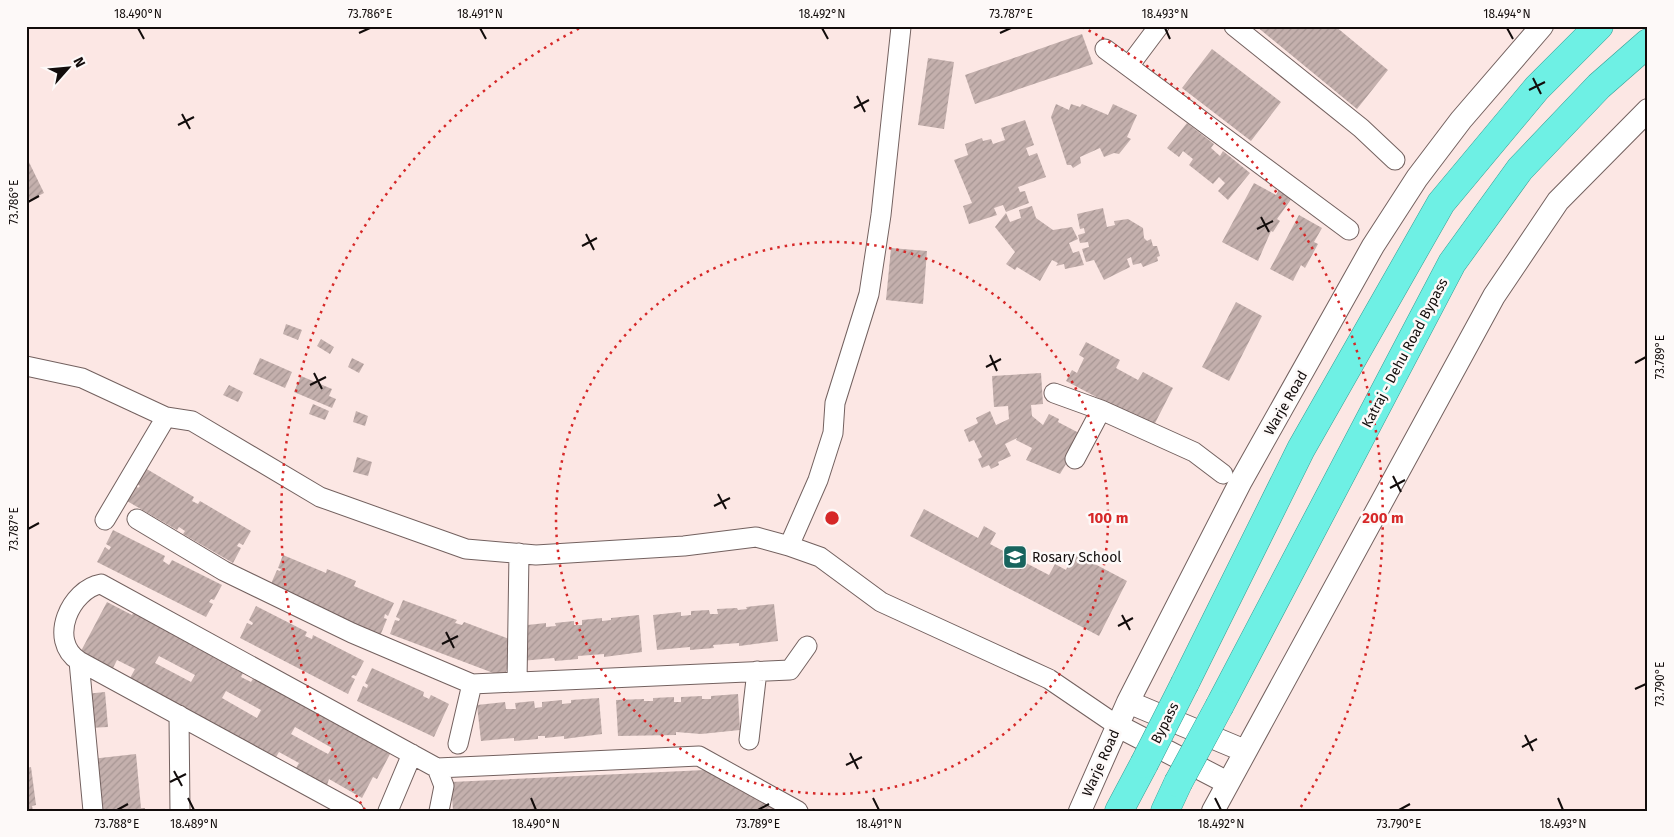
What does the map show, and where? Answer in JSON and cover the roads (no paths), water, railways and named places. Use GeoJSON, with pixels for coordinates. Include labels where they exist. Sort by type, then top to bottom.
{"type":"FeatureCollection","features":[{"type":"Feature","properties":{"kind":"highway","name":"Bypass"},"geometry":{"type":"LineString","coordinates":[[1119,811],[1301,449],[1440,203],[1537,88],[1599,26]]}},
{"type":"Feature","properties":{"kind":"highway","name":"Katraj - Dehu Road Bypass"},"geometry":{"type":"LineString","coordinates":[[1165,811],[1452,263],[1520,169],[1599,86],[1648,43]]}},
{"type":"Feature","properties":{"kind":"street"},"geometry":{"type":"LineString","coordinates":[[1129,66],[1159,26]]}},
{"type":"Feature","properties":{"kind":"street"},"geometry":{"type":"LineString","coordinates":[[1234,26],[1361,128],[1395,160]]}},
{"type":"Feature","properties":{"kind":"street","name":"Warje Road"},"geometry":{"type":"LineString","coordinates":[[1080,811],[1128,702],[1241,481],[1374,246],[1433,156],[1461,120],[1542,26]]}},
{"type":"Feature","properties":{"kind":"street"},"geometry":{"type":"LineString","coordinates":[[788,546],[821,471],[833,433],[835,404],[869,294],[881,216],[901,27]]}},
{"type":"Feature","properties":{"kind":"street"},"geometry":{"type":"LineString","coordinates":[[1105,49],[1349,230]]}},
{"type":"Feature","properties":{"kind":"street"},"geometry":{"type":"LineString","coordinates":[[1214,811],[1494,296],[1558,201],[1648,110]]}},
{"type":"Feature","properties":{"kind":"street"},"geometry":{"type":"LineString","coordinates":[[26,366],[82,378],[166,417],[192,421],[320,497],[466,549],[536,555],[684,546],[756,537],[820,557],[881,602],[1049,679],[1118,726],[1228,784]]}},
{"type":"Feature","properties":{"kind":"street"},"geometry":{"type":"LineString","coordinates":[[1054,393],[1101,410],[1194,452],[1223,474]]}},
{"type":"Feature","properties":{"kind":"street"},"geometry":{"type":"LineString","coordinates":[[1075,459],[1101,410]]}},
{"type":"Feature","properties":{"kind":"street"},"geometry":{"type":"LineString","coordinates":[[105,520],[166,417]]}},
{"type":"Feature","properties":{"kind":"street"},"geometry":{"type":"LineString","coordinates":[[136,519],[224,571],[352,633],[472,684],[790,670],[806,646]]}},
{"type":"Feature","properties":{"kind":"street"},"geometry":{"type":"LineString","coordinates":[[516,682],[519,553]]}},
{"type":"Feature","properties":{"kind":"street"},"geometry":{"type":"LineString","coordinates":[[354,811],[79,661],[66,649],[63,624],[83,592],[90,586],[101,584],[437,768],[699,756],[798,811]]}},
{"type":"Feature","properties":{"kind":"street"},"geometry":{"type":"LineString","coordinates":[[79,661],[93,811]]}},
{"type":"Feature","properties":{"kind":"street"},"geometry":{"type":"LineString","coordinates":[[749,740],[757,671]]}},
{"type":"Feature","properties":{"kind":"street"},"geometry":{"type":"LineString","coordinates":[[458,744],[472,684]]}},
{"type":"Feature","properties":{"kind":"street"},"geometry":{"type":"LineString","coordinates":[[1128,702],[1245,751]]}},
{"type":"Feature","properties":{"kind":"street"},"geometry":{"type":"LineString","coordinates":[[179,715],[180,811]]}},
{"type":"Feature","properties":{"kind":"street"},"geometry":{"type":"LineString","coordinates":[[388,811],[412,754]]}},
{"type":"Feature","properties":{"kind":"street"},"geometry":{"type":"LineString","coordinates":[[437,768],[444,786],[439,811]]}},
{"type":"Feature","properties":{"kind":"place","name":"Rosary School"},"geometry":{"type":"Point","coordinates":[1015,557]}}]}
